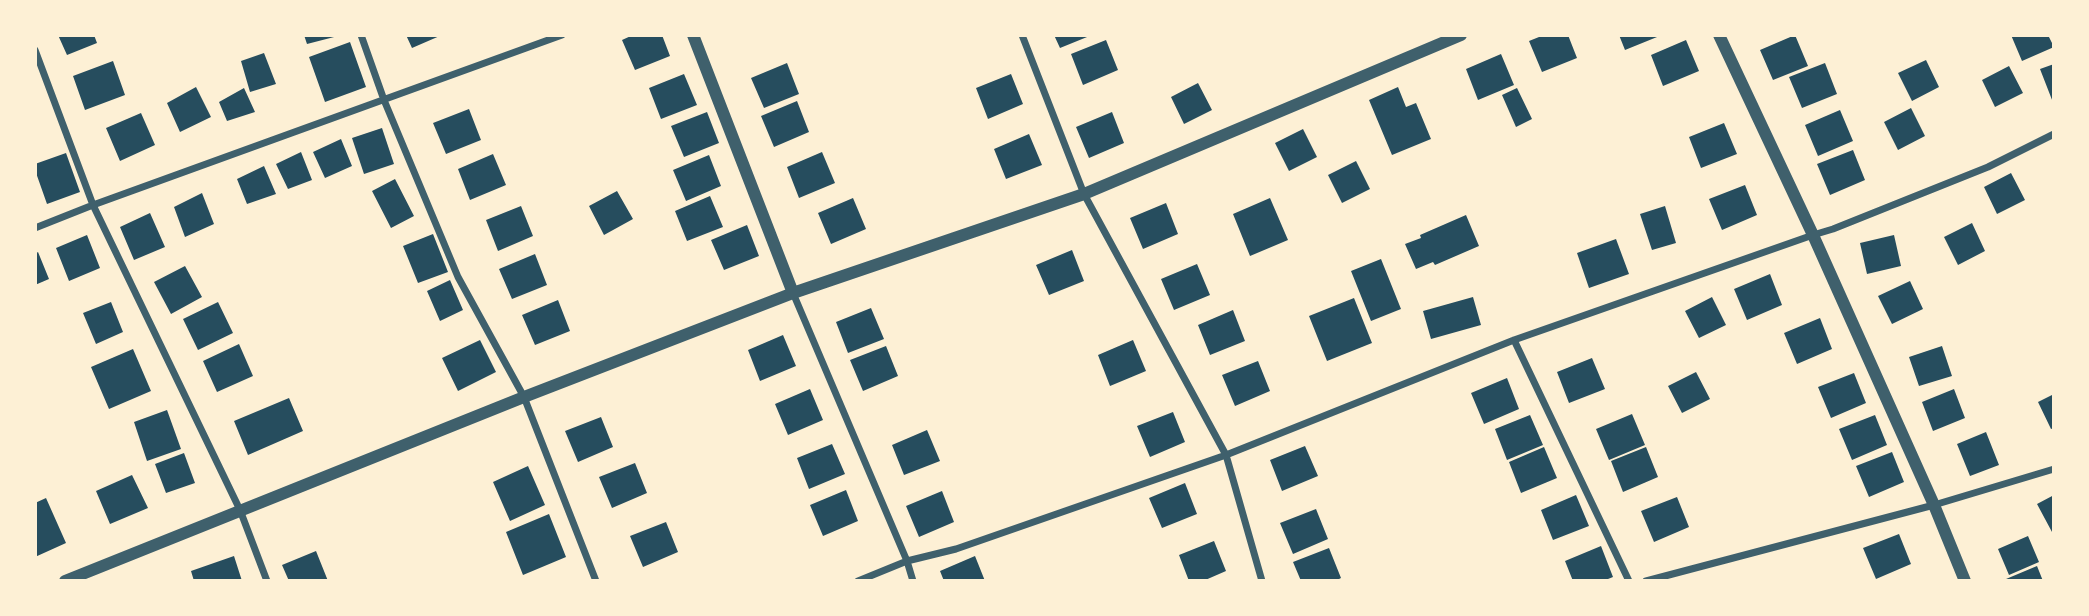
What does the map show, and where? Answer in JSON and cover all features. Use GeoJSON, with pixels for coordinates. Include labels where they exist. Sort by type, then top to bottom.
{"type":"FeatureCollection","features":[{"type":"Feature","properties":{"kind":"street"},"geometry":{"type":"LineString","coordinates":[[361,35],[384,100],[458,277],[524,397],[596,581]]}},
{"type":"Feature","properties":{"kind":"street"},"geometry":{"type":"LineString","coordinates":[[35,228],[562,35]]}},
{"type":"Feature","properties":{"kind":"street"},"geometry":{"type":"LineString","coordinates":[[693,35],[793,293],[907,561],[913,581]]}},
{"type":"Feature","properties":{"kind":"street"},"geometry":{"type":"LineString","coordinates":[[1022,35],[1084,194],[1226,455],[1262,581]]}},
{"type":"Feature","properties":{"kind":"street"},"geometry":{"type":"LineString","coordinates":[[65,581],[524,397],[793,293],[1084,194],[1461,35]]}},
{"type":"Feature","properties":{"kind":"street"},"geometry":{"type":"LineString","coordinates":[[1719,35],[1813,234],[1965,581]]}},
{"type":"Feature","properties":{"kind":"street"},"geometry":{"type":"LineString","coordinates":[[35,50],[93,205],[240,510],[267,581]]}},
{"type":"Feature","properties":{"kind":"street"},"geometry":{"type":"LineString","coordinates":[[858,581],[907,561],[956,549],[1226,455],[1514,340],[1833,229],[1988,167],[2054,134]]}},
{"type":"Feature","properties":{"kind":"street"},"geometry":{"type":"LineString","coordinates":[[1514,340],[1629,581]]}},
{"type":"Feature","properties":{"kind":"street"},"geometry":{"type":"LineString","coordinates":[[1646,581],[1934,505],[2054,469]]}},
{"type":"Feature","properties":{"kind":"building"},"geometry":{"type":"Polygon","coordinates":[[[58,35],[94,35],[97,43],[67,55],[58,35]]]}},
{"type":"Feature","properties":{"kind":"building"},"geometry":{"type":"Polygon","coordinates":[[[304,35],[338,35],[338,36],[307,44],[304,35]]]}},
{"type":"Feature","properties":{"kind":"building"},"geometry":{"type":"Polygon","coordinates":[[[406,35],[442,35],[412,48],[406,35]]]}},
{"type":"Feature","properties":{"kind":"building"},"geometry":{"type":"Polygon","coordinates":[[[633,35],[662,35],[670,56],[635,70],[622,40],[633,35]]]}},
{"type":"Feature","properties":{"kind":"building"},"geometry":{"type":"Polygon","coordinates":[[[1054,35],[1092,35],[1060,48],[1054,35]]]}},
{"type":"Feature","properties":{"kind":"building"},"geometry":{"type":"Polygon","coordinates":[[[1544,35],[1568,35],[1577,58],[1542,72],[1529,41],[1544,35]]]}},
{"type":"Feature","properties":{"kind":"building"},"geometry":{"type":"Polygon","coordinates":[[[1619,35],[1662,35],[1625,50],[1619,35]]]}},
{"type":"Feature","properties":{"kind":"building"},"geometry":{"type":"Polygon","coordinates":[[[1795,35],[1808,66],[1773,80],[1760,50],[1795,35]]]}},
{"type":"Feature","properties":{"kind":"building"},"geometry":{"type":"Polygon","coordinates":[[[2011,35],[2048,35],[2054,47],[2022,61],[2011,35]]]}},
{"type":"Feature","properties":{"kind":"building"},"geometry":{"type":"Polygon","coordinates":[[[1106,40],[1118,70],[1083,85],[1071,54],[1106,40]]]}},
{"type":"Feature","properties":{"kind":"building"},"geometry":{"type":"Polygon","coordinates":[[[1686,40],[1699,71],[1663,86],[1651,55],[1686,40]]]}},
{"type":"Feature","properties":{"kind":"building"},"geometry":{"type":"Polygon","coordinates":[[[350,42],[366,87],[325,102],[309,57],[350,42]]]}},
{"type":"Feature","properties":{"kind":"building"},"geometry":{"type":"Polygon","coordinates":[[[264,53],[276,84],[250,92],[241,61],[264,53]]]}},
{"type":"Feature","properties":{"kind":"building"},"geometry":{"type":"Polygon","coordinates":[[[1501,54],[1514,85],[1478,100],[1466,69],[1501,54]]]}},
{"type":"Feature","properties":{"kind":"building"},"geometry":{"type":"Polygon","coordinates":[[[1926,60],[1939,87],[1912,101],[1898,73],[1926,60]]]}},
{"type":"Feature","properties":{"kind":"building"},"geometry":{"type":"Polygon","coordinates":[[[113,61],[125,95],[85,110],[73,76],[113,61]]]}},
{"type":"Feature","properties":{"kind":"building"},"geometry":{"type":"Polygon","coordinates":[[[787,63],[799,94],[764,108],[751,78],[787,63]]]}},
{"type":"Feature","properties":{"kind":"building"},"geometry":{"type":"Polygon","coordinates":[[[1825,63],[1837,94],[1802,108],[1789,77],[1825,63]]]}},
{"type":"Feature","properties":{"kind":"building"},"geometry":{"type":"Polygon","coordinates":[[[2054,64],[2054,105],[2040,69],[2054,64]]]}},
{"type":"Feature","properties":{"kind":"building"},"geometry":{"type":"Polygon","coordinates":[[[2009,66],[2023,93],[1995,107],[1982,80],[2009,66]]]}},
{"type":"Feature","properties":{"kind":"building"},"geometry":{"type":"Polygon","coordinates":[[[684,74],[697,105],[661,119],[649,88],[684,74]]]}},
{"type":"Feature","properties":{"kind":"building"},"geometry":{"type":"Polygon","coordinates":[[[1011,74],[1023,104],[988,119],[976,88],[1011,74]]]}},
{"type":"Feature","properties":{"kind":"building"},"geometry":{"type":"Polygon","coordinates":[[[1198,83],[1212,110],[1184,124],[1171,97],[1198,83]]]}},
{"type":"Feature","properties":{"kind":"building"},"geometry":{"type":"Polygon","coordinates":[[[196,87],[211,117],[180,132],[167,103],[196,87]]]}},
{"type":"Feature","properties":{"kind":"building"},"geometry":{"type":"Polygon","coordinates":[[[1398,87],[1406,107],[1416,103],[1431,139],[1392,155],[1369,100],[1398,87]]]}},
{"type":"Feature","properties":{"kind":"building"},"geometry":{"type":"Polygon","coordinates":[[[244,88],[255,112],[227,121],[219,102],[244,88]]]}},
{"type":"Feature","properties":{"kind":"building"},"geometry":{"type":"Polygon","coordinates":[[[1517,88],[1532,119],[1516,127],[1502,95],[1517,88]]]}},
{"type":"Feature","properties":{"kind":"building"},"geometry":{"type":"Polygon","coordinates":[[[797,101],[809,132],[774,147],[761,116],[797,101]]]}},
{"type":"Feature","properties":{"kind":"building"},"geometry":{"type":"Polygon","coordinates":[[[1911,108],[1925,136],[1898,150],[1884,122],[1911,108]]]}},
{"type":"Feature","properties":{"kind":"building"},"geometry":{"type":"Polygon","coordinates":[[[469,109],[481,140],[446,154],[433,123],[469,109]]]}},
{"type":"Feature","properties":{"kind":"building"},"geometry":{"type":"Polygon","coordinates":[[[1840,110],[1853,141],[1818,156],[1805,125],[1840,110]]]}},
{"type":"Feature","properties":{"kind":"building"},"geometry":{"type":"Polygon","coordinates":[[[707,112],[719,143],[684,157],[671,126],[707,112]]]}},
{"type":"Feature","properties":{"kind":"building"},"geometry":{"type":"Polygon","coordinates":[[[1112,112],[1124,143],[1089,158],[1076,127],[1112,112]]]}},
{"type":"Feature","properties":{"kind":"building"},"geometry":{"type":"Polygon","coordinates":[[[141,113],[155,145],[120,161],[106,128],[141,113]]]}},
{"type":"Feature","properties":{"kind":"building"},"geometry":{"type":"Polygon","coordinates":[[[1724,123],[1737,154],[1701,168],[1689,137],[1724,123]]]}},
{"type":"Feature","properties":{"kind":"building"},"geometry":{"type":"Polygon","coordinates":[[[382,128],[394,164],[364,174],[352,138],[382,128]]]}},
{"type":"Feature","properties":{"kind":"building"},"geometry":{"type":"Polygon","coordinates":[[[1303,129],[1317,157],[1289,171],[1275,143],[1303,129]]]}},
{"type":"Feature","properties":{"kind":"building"},"geometry":{"type":"Polygon","coordinates":[[[1029,134],[1042,165],[1006,179],[994,149],[1029,134]]]}},
{"type":"Feature","properties":{"kind":"building"},"geometry":{"type":"Polygon","coordinates":[[[341,139],[352,166],[325,178],[313,152],[341,139]]]}},
{"type":"Feature","properties":{"kind":"building"},"geometry":{"type":"Polygon","coordinates":[[[1853,150],[1865,180],[1830,195],[1817,164],[1853,150]]]}},
{"type":"Feature","properties":{"kind":"building"},"geometry":{"type":"Polygon","coordinates":[[[301,152],[312,180],[288,189],[276,164],[301,152]]]}},
{"type":"Feature","properties":{"kind":"building"},"geometry":{"type":"Polygon","coordinates":[[[822,152],[835,183],[799,198],[787,167],[822,152]]]}},
{"type":"Feature","properties":{"kind":"building"},"geometry":{"type":"Polygon","coordinates":[[[66,153],[80,192],[47,204],[35,164],[66,153]]]}},
{"type":"Feature","properties":{"kind":"building"},"geometry":{"type":"Polygon","coordinates":[[[493,154],[506,185],[470,200],[458,169],[493,154]]]}},
{"type":"Feature","properties":{"kind":"building"},"geometry":{"type":"Polygon","coordinates":[[[709,155],[721,186],[686,201],[673,170],[709,155]]]}},
{"type":"Feature","properties":{"kind":"building"},"geometry":{"type":"Polygon","coordinates":[[[1356,161],[1370,189],[1342,203],[1328,175],[1356,161]]]}},
{"type":"Feature","properties":{"kind":"building"},"geometry":{"type":"Polygon","coordinates":[[[264,166],[276,194],[247,204],[237,179],[264,166]]]}},
{"type":"Feature","properties":{"kind":"building"},"geometry":{"type":"Polygon","coordinates":[[[2011,173],[2025,200],[1997,214],[1984,187],[2011,173]]]}},
{"type":"Feature","properties":{"kind":"building"},"geometry":{"type":"Polygon","coordinates":[[[395,179],[414,216],[391,228],[372,191],[395,179]]]}},
{"type":"Feature","properties":{"kind":"building"},"geometry":{"type":"Polygon","coordinates":[[[1745,185],[1757,215],[1722,230],[1709,199],[1745,185]]]}},
{"type":"Feature","properties":{"kind":"building"},"geometry":{"type":"Polygon","coordinates":[[[617,191],[633,219],[604,235],[589,206],[617,191]]]}},
{"type":"Feature","properties":{"kind":"building"},"geometry":{"type":"Polygon","coordinates":[[[202,193],[214,224],[185,237],[174,207],[202,193]]]}},
{"type":"Feature","properties":{"kind":"building"},"geometry":{"type":"Polygon","coordinates":[[[710,196],[723,227],[687,241],[675,211],[710,196]]]}},
{"type":"Feature","properties":{"kind":"building"},"geometry":{"type":"Polygon","coordinates":[[[853,198],[866,229],[831,244],[818,213],[853,198]]]}},
{"type":"Feature","properties":{"kind":"building"},"geometry":{"type":"Polygon","coordinates":[[[1270,198],[1288,240],[1250,256],[1233,214],[1270,198]]]}},
{"type":"Feature","properties":{"kind":"building"},"geometry":{"type":"Polygon","coordinates":[[[1166,203],[1178,234],[1143,249],[1130,218],[1166,203]]]}},
{"type":"Feature","properties":{"kind":"building"},"geometry":{"type":"Polygon","coordinates":[[[521,206],[533,236],[498,251],[486,220],[521,206]]]}},
{"type":"Feature","properties":{"kind":"building"},"geometry":{"type":"Polygon","coordinates":[[[1665,206],[1676,243],[1652,250],[1640,214],[1665,206]]]}},
{"type":"Feature","properties":{"kind":"building"},"geometry":{"type":"Polygon","coordinates":[[[150,213],[165,247],[134,260],[120,227],[150,213]]]}},
{"type":"Feature","properties":{"kind":"building"},"geometry":{"type":"Polygon","coordinates":[[[1466,215],[1479,246],[1435,265],[1433,262],[1416,269],[1405,244],[1466,215]]]}},
{"type":"Feature","properties":{"kind":"building"},"geometry":{"type":"Polygon","coordinates":[[[1972,223],[1985,251],[1958,265],[1944,237],[1972,223]]]}},
{"type":"Feature","properties":{"kind":"building"},"geometry":{"type":"Polygon","coordinates":[[[747,225],[759,256],[724,270],[711,240],[747,225]]]}},
{"type":"Feature","properties":{"kind":"building"},"geometry":{"type":"Polygon","coordinates":[[[433,234],[448,272],[418,283],[403,246],[433,234]]]}},
{"type":"Feature","properties":{"kind":"building"},"geometry":{"type":"Polygon","coordinates":[[[87,235],[100,268],[69,281],[56,248],[87,235]]]}},
{"type":"Feature","properties":{"kind":"building"},"geometry":{"type":"Polygon","coordinates":[[[1894,235],[1901,266],[1867,274],[1860,243],[1894,235]]]}},
{"type":"Feature","properties":{"kind":"building"},"geometry":{"type":"Polygon","coordinates":[[[1616,239],[1629,274],[1589,288],[1577,253],[1616,239]]]}},
{"type":"Feature","properties":{"kind":"building"},"geometry":{"type":"Polygon","coordinates":[[[1072,250],[1084,281],[1049,295],[1036,265],[1072,250]]]}},
{"type":"Feature","properties":{"kind":"building"},"geometry":{"type":"Polygon","coordinates":[[[38,252],[49,279],[35,285],[35,254],[38,252]]]}},
{"type":"Feature","properties":{"kind":"building"},"geometry":{"type":"Polygon","coordinates":[[[535,254],[547,285],[512,299],[499,269],[535,254]]]}},
{"type":"Feature","properties":{"kind":"building"},"geometry":{"type":"Polygon","coordinates":[[[1381,259],[1401,309],[1371,321],[1351,271],[1381,259]]]}},
{"type":"Feature","properties":{"kind":"building"},"geometry":{"type":"Polygon","coordinates":[[[1197,264],[1210,295],[1174,310],[1161,279],[1197,264]]]}},
{"type":"Feature","properties":{"kind":"building"},"geometry":{"type":"Polygon","coordinates":[[[185,266],[202,297],[171,314],[154,282],[185,266]]]}},
{"type":"Feature","properties":{"kind":"building"},"geometry":{"type":"Polygon","coordinates":[[[1770,274],[1782,305],[1747,320],[1734,289],[1770,274]]]}},
{"type":"Feature","properties":{"kind":"building"},"geometry":{"type":"Polygon","coordinates":[[[450,280],[463,310],[440,321],[427,291],[450,280]]]}},
{"type":"Feature","properties":{"kind":"building"},"geometry":{"type":"Polygon","coordinates":[[[1910,281],[1923,309],[1892,324],[1878,296],[1910,281]]]}},
{"type":"Feature","properties":{"kind":"building"},"geometry":{"type":"Polygon","coordinates":[[[1473,297],[1481,325],[1431,339],[1423,311],[1473,297]]]}},
{"type":"Feature","properties":{"kind":"building"},"geometry":{"type":"Polygon","coordinates":[[[1712,297],[1726,325],[1699,338],[1685,311],[1712,297]]]}},
{"type":"Feature","properties":{"kind":"building"},"geometry":{"type":"Polygon","coordinates":[[[1354,298],[1372,343],[1327,361],[1309,316],[1354,298]]]}},
{"type":"Feature","properties":{"kind":"building"},"geometry":{"type":"Polygon","coordinates":[[[558,300],[570,331],[535,345],[522,315],[558,300]]]}},
{"type":"Feature","properties":{"kind":"building"},"geometry":{"type":"Polygon","coordinates":[[[111,302],[123,332],[96,344],[83,313],[111,302]]]}},
{"type":"Feature","properties":{"kind":"building"},"geometry":{"type":"Polygon","coordinates":[[[218,302],[233,333],[198,350],[183,319],[218,302]]]}},
{"type":"Feature","properties":{"kind":"building"},"geometry":{"type":"Polygon","coordinates":[[[871,308],[884,339],[848,353],[836,322],[871,308]]]}},
{"type":"Feature","properties":{"kind":"building"},"geometry":{"type":"Polygon","coordinates":[[[1233,310],[1245,341],[1210,355],[1198,325],[1233,310]]]}},
{"type":"Feature","properties":{"kind":"building"},"geometry":{"type":"Polygon","coordinates":[[[1820,318],[1832,349],[1797,364],[1784,333],[1820,318]]]}},
{"type":"Feature","properties":{"kind":"building"},"geometry":{"type":"Polygon","coordinates":[[[783,335],[796,366],[760,381],[748,350],[783,335]]]}},
{"type":"Feature","properties":{"kind":"building"},"geometry":{"type":"Polygon","coordinates":[[[480,340],[496,372],[458,391],[442,358],[480,340]]]}},
{"type":"Feature","properties":{"kind":"building"},"geometry":{"type":"Polygon","coordinates":[[[1133,340],[1146,371],[1110,386],[1098,355],[1133,340]]]}},
{"type":"Feature","properties":{"kind":"building"},"geometry":{"type":"Polygon","coordinates":[[[239,344],[253,376],[217,392],[203,361],[239,344]]]}},
{"type":"Feature","properties":{"kind":"building"},"geometry":{"type":"Polygon","coordinates":[[[886,346],[898,376],[863,391],[850,360],[886,346]]]}},
{"type":"Feature","properties":{"kind":"building"},"geometry":{"type":"Polygon","coordinates":[[[1942,346],[1952,376],[1919,386],[1909,357],[1942,346]]]}},
{"type":"Feature","properties":{"kind":"building"},"geometry":{"type":"Polygon","coordinates":[[[133,349],[151,391],[109,409],[91,367],[133,349]]]}},
{"type":"Feature","properties":{"kind":"building"},"geometry":{"type":"Polygon","coordinates":[[[1592,358],[1605,389],[1569,403],[1557,372],[1592,358]]]}},
{"type":"Feature","properties":{"kind":"building"},"geometry":{"type":"Polygon","coordinates":[[[1258,361],[1270,391],[1235,406],[1222,375],[1258,361]]]}},
{"type":"Feature","properties":{"kind":"building"},"geometry":{"type":"Polygon","coordinates":[[[1696,372],[1710,399],[1682,413],[1668,386],[1696,372]]]}},
{"type":"Feature","properties":{"kind":"building"},"geometry":{"type":"Polygon","coordinates":[[[1854,373],[1866,403],[1831,418],[1818,387],[1854,373]]]}},
{"type":"Feature","properties":{"kind":"building"},"geometry":{"type":"Polygon","coordinates":[[[1507,378],[1519,409],[1484,424],[1471,393],[1507,378]]]}},
{"type":"Feature","properties":{"kind":"building"},"geometry":{"type":"Polygon","coordinates":[[[810,389],[823,420],[788,435],[775,404],[810,389]]]}},
{"type":"Feature","properties":{"kind":"building"},"geometry":{"type":"Polygon","coordinates":[[[1954,389],[1965,418],[1933,431],[1922,402],[1954,389]]]}},
{"type":"Feature","properties":{"kind":"building"},"geometry":{"type":"Polygon","coordinates":[[[2054,394],[2054,428],[2051,429],[2038,402],[2054,394]]]}},
{"type":"Feature","properties":{"kind":"building"},"geometry":{"type":"Polygon","coordinates":[[[289,398],[303,431],[248,455],[234,421],[289,398]]]}},
{"type":"Feature","properties":{"kind":"building"},"geometry":{"type":"Polygon","coordinates":[[[167,410],[181,449],[147,461],[134,422],[167,410]]]}},
{"type":"Feature","properties":{"kind":"building"},"geometry":{"type":"Polygon","coordinates":[[[1173,412],[1185,442],[1150,457],[1137,426],[1173,412]]]}},
{"type":"Feature","properties":{"kind":"building"},"geometry":{"type":"Polygon","coordinates":[[[1632,414],[1645,445],[1609,460],[1596,429],[1632,414]]]}},
{"type":"Feature","properties":{"kind":"building"},"geometry":{"type":"Polygon","coordinates":[[[1530,415],[1543,445],[1507,460],[1495,429],[1530,415]]]}},
{"type":"Feature","properties":{"kind":"building"},"geometry":{"type":"Polygon","coordinates":[[[1875,415],[1887,445],[1852,460],[1839,429],[1875,415]]]}},
{"type":"Feature","properties":{"kind":"building"},"geometry":{"type":"Polygon","coordinates":[[[601,417],[613,447],[578,462],[565,431],[601,417]]]}},
{"type":"Feature","properties":{"kind":"building"},"geometry":{"type":"Polygon","coordinates":[[[927,430],[940,461],[904,475],[892,445],[927,430]]]}},
{"type":"Feature","properties":{"kind":"building"},"geometry":{"type":"Polygon","coordinates":[[[1986,432],[1999,465],[1970,476],[1957,444],[1986,432]]]}},
{"type":"Feature","properties":{"kind":"building"},"geometry":{"type":"Polygon","coordinates":[[[832,444],[845,474],[809,489],[797,458],[832,444]]]}},
{"type":"Feature","properties":{"kind":"building"},"geometry":{"type":"Polygon","coordinates":[[[1305,446],[1318,476],[1282,491],[1270,460],[1305,446]]]}},
{"type":"Feature","properties":{"kind":"building"},"geometry":{"type":"Polygon","coordinates":[[[1544,447],[1557,478],[1521,493],[1509,462],[1544,447]]]}},
{"type":"Feature","properties":{"kind":"building"},"geometry":{"type":"Polygon","coordinates":[[[1646,447],[1658,477],[1623,492],[1611,461],[1646,447]]]}},
{"type":"Feature","properties":{"kind":"building"},"geometry":{"type":"Polygon","coordinates":[[[1892,452],[1904,482],[1869,497],[1856,466],[1892,452]]]}},
{"type":"Feature","properties":{"kind":"building"},"geometry":{"type":"Polygon","coordinates":[[[184,453],[195,483],[166,493],[155,464],[184,453]]]}},
{"type":"Feature","properties":{"kind":"building"},"geometry":{"type":"Polygon","coordinates":[[[635,463],[647,493],[612,508],[599,477],[635,463]]]}},
{"type":"Feature","properties":{"kind":"building"},"geometry":{"type":"Polygon","coordinates":[[[528,466],[545,505],[510,521],[493,482],[528,466]]]}},
{"type":"Feature","properties":{"kind":"building"},"geometry":{"type":"Polygon","coordinates":[[[132,475],[148,508],[110,524],[96,491],[132,475]]]}},
{"type":"Feature","properties":{"kind":"building"},"geometry":{"type":"Polygon","coordinates":[[[1185,483],[1197,514],[1162,528],[1149,498],[1185,483]]]}},
{"type":"Feature","properties":{"kind":"building"},"geometry":{"type":"Polygon","coordinates":[[[846,490],[858,521],[823,536],[810,505],[846,490]]]}},
{"type":"Feature","properties":{"kind":"building"},"geometry":{"type":"Polygon","coordinates":[[[942,491],[954,522],[919,537],[906,506],[942,491]]]}},
{"type":"Feature","properties":{"kind":"building"},"geometry":{"type":"Polygon","coordinates":[[[1576,495],[1589,526],[1553,540],[1541,510],[1576,495]]]}},
{"type":"Feature","properties":{"kind":"building"},"geometry":{"type":"Polygon","coordinates":[[[2054,495],[2054,531],[2052,532],[2037,504],[2054,495]]]}},
{"type":"Feature","properties":{"kind":"building"},"geometry":{"type":"Polygon","coordinates":[[[1677,497],[1689,527],[1654,542],[1641,511],[1677,497]]]}},
{"type":"Feature","properties":{"kind":"building"},"geometry":{"type":"Polygon","coordinates":[[[46,498],[66,543],[35,557],[35,503],[46,498]]]}},
{"type":"Feature","properties":{"kind":"building"},"geometry":{"type":"Polygon","coordinates":[[[1316,509],[1328,539],[1293,554],[1280,523],[1316,509]]]}},
{"type":"Feature","properties":{"kind":"building"},"geometry":{"type":"Polygon","coordinates":[[[549,514],[566,557],[523,575],[506,532],[549,514]]]}},
{"type":"Feature","properties":{"kind":"building"},"geometry":{"type":"Polygon","coordinates":[[[666,522],[678,552],[643,567],[630,536],[666,522]]]}},
{"type":"Feature","properties":{"kind":"building"},"geometry":{"type":"Polygon","coordinates":[[[1899,534],[1911,564],[1876,579],[1863,548],[1899,534]]]}},
{"type":"Feature","properties":{"kind":"building"},"geometry":{"type":"Polygon","coordinates":[[[2028,536],[2039,562],[2009,575],[1998,549],[2028,536]]]}},
{"type":"Feature","properties":{"kind":"building"},"geometry":{"type":"Polygon","coordinates":[[[1214,541],[1226,571],[1203,581],[1189,581],[1179,555],[1214,541]]]}},
{"type":"Feature","properties":{"kind":"building"},"geometry":{"type":"Polygon","coordinates":[[[1601,546],[1613,577],[1603,581],[1573,581],[1565,561],[1601,546]]]}},
{"type":"Feature","properties":{"kind":"building"},"geometry":{"type":"Polygon","coordinates":[[[1329,548],[1341,578],[1335,581],[1301,581],[1293,562],[1329,548]]]}},
{"type":"Feature","properties":{"kind":"building"},"geometry":{"type":"Polygon","coordinates":[[[316,551],[328,581],[289,581],[282,565],[316,551]]]}},
{"type":"Feature","properties":{"kind":"building"},"geometry":{"type":"Polygon","coordinates":[[[234,556],[242,581],[194,581],[191,571],[234,556]]]}},
{"type":"Feature","properties":{"kind":"building"},"geometry":{"type":"Polygon","coordinates":[[[975,556],[985,581],[944,581],[940,571],[975,556]]]}},
{"type":"Feature","properties":{"kind":"building"},"geometry":{"type":"Polygon","coordinates":[[[2037,566],[2043,581],[2006,579],[2037,566]]]}}]}
